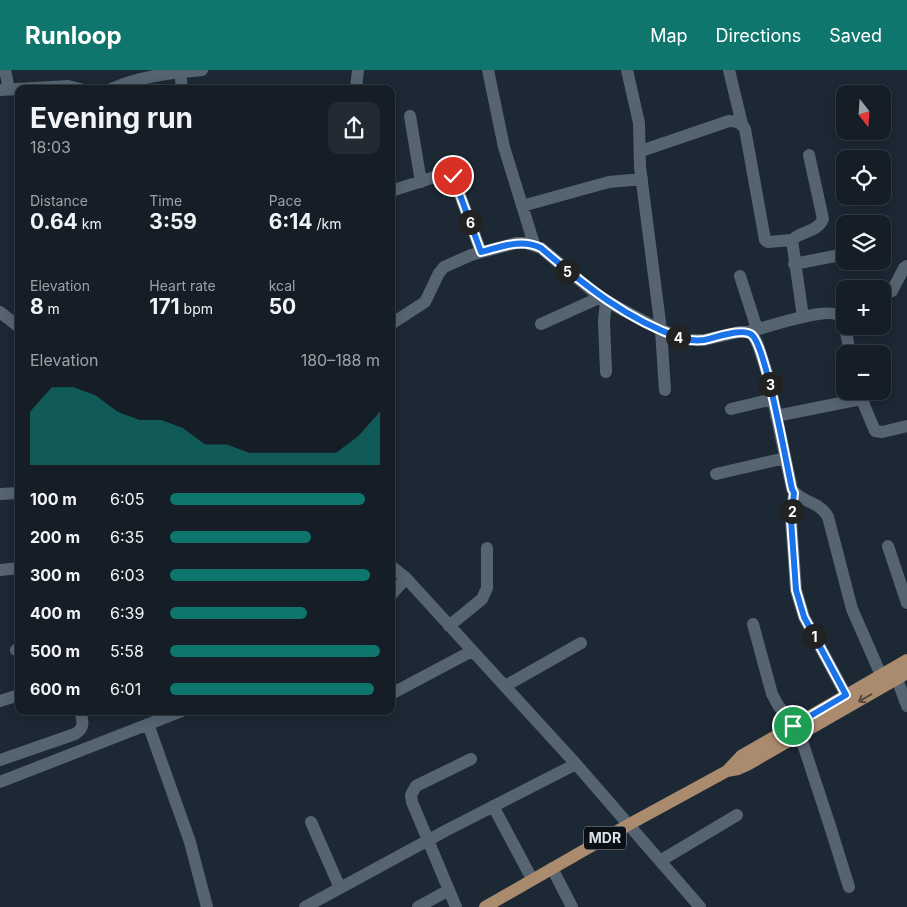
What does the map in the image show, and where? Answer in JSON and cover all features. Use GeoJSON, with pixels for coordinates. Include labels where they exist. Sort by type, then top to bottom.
{"type":"FeatureCollection","features":[{"type":"Feature","properties":{"kind":"main road","name":"MDR"},"geometry":{"type":"LineString","coordinates":[[485,907],[727,771],[748,765],[846,695],[907,660]]}},
{"type":"Feature","properties":{"kind":"main road","name":"MDR"},"geometry":{"type":"LineString","coordinates":[[796,731],[902,676]]}},
{"type":"Feature","properties":{"kind":"street"},"geometry":{"type":"LineString","coordinates":[[4,89],[5,70]]}},
{"type":"Feature","properties":{"kind":"street"},"geometry":{"type":"LineString","coordinates":[[120,85],[147,76],[202,70]]}},
{"type":"Feature","properties":{"kind":"street"},"geometry":{"type":"LineString","coordinates":[[356,85],[358,70]]}},
{"type":"Feature","properties":{"kind":"street"},"geometry":{"type":"LineString","coordinates":[[488,70],[504,147],[534,244]]}},
{"type":"Feature","properties":{"kind":"street"},"geometry":{"type":"LineString","coordinates":[[627,70],[638,123],[640,167],[661,330],[666,390]]}},
{"type":"Feature","properties":{"kind":"street"},"geometry":{"type":"LineString","coordinates":[[730,70],[742,124],[745,129],[766,240],[768,242],[792,240],[815,229],[823,218],[809,155]]}},
{"type":"Feature","properties":{"kind":"street"},"geometry":{"type":"LineString","coordinates":[[181,71],[182,85]]}},
{"type":"Feature","properties":{"kind":"street"},"geometry":{"type":"LineString","coordinates":[[410,116],[421,182]]}},
{"type":"Feature","properties":{"kind":"street"},"geometry":{"type":"LineString","coordinates":[[640,151],[728,121],[736,121],[742,124]]}},
{"type":"Feature","properties":{"kind":"street"},"geometry":{"type":"LineString","coordinates":[[395,190],[444,174],[453,176],[481,252]]}},
{"type":"Feature","properties":{"kind":"street"},"geometry":{"type":"LineString","coordinates":[[522,206],[610,182],[642,179]]}},
{"type":"Feature","properties":{"kind":"street"},"geometry":{"type":"LineString","coordinates":[[792,240],[803,317]]}},
{"type":"Feature","properties":{"kind":"street"},"geometry":{"type":"LineString","coordinates":[[395,321],[425,302],[439,273],[444,267],[481,252],[516,243],[534,244],[604,299],[661,330],[691,340],[704,340],[739,332],[753,331],[803,317],[836,313]]}},
{"type":"Feature","properties":{"kind":"street"},"geometry":{"type":"LineString","coordinates":[[794,264],[836,256]]}},
{"type":"Feature","properties":{"kind":"street"},"geometry":{"type":"LineString","coordinates":[[891,292],[907,266]]}},
{"type":"Feature","properties":{"kind":"street"},"geometry":{"type":"LineString","coordinates":[[740,276],[753,336],[758,345],[773,399],[794,493],[791,520],[796,590],[804,617],[846,695]]}},
{"type":"Feature","properties":{"kind":"street"},"geometry":{"type":"LineString","coordinates":[[541,324],[604,299]]}},
{"type":"Feature","properties":{"kind":"street"},"geometry":{"type":"LineString","coordinates":[[604,299],[606,372]]}},
{"type":"Feature","properties":{"kind":"street"},"geometry":{"type":"LineString","coordinates":[[0,312],[15,324]]}},
{"type":"Feature","properties":{"kind":"street"},"geometry":{"type":"LineString","coordinates":[[731,409],[773,399]]}},
{"type":"Feature","properties":{"kind":"street"},"geometry":{"type":"LineString","coordinates":[[776,416],[840,400]]}},
{"type":"Feature","properties":{"kind":"street"},"geometry":{"type":"LineString","coordinates":[[862,400],[872,427],[877,433],[907,426]]}},
{"type":"Feature","properties":{"kind":"street"},"geometry":{"type":"LineString","coordinates":[[716,474],[785,458]]}},
{"type":"Feature","properties":{"kind":"street"},"geometry":{"type":"LineString","coordinates":[[0,494],[15,493]]}},
{"type":"Feature","properties":{"kind":"street"},"geometry":{"type":"LineString","coordinates":[[794,493],[816,504],[824,510],[828,517],[852,609],[881,675]]}},
{"type":"Feature","properties":{"kind":"street"},"geometry":{"type":"LineString","coordinates":[[888,546],[907,603]]}},
{"type":"Feature","properties":{"kind":"street"},"geometry":{"type":"LineString","coordinates":[[449,626],[486,594],[487,548]]}},
{"type":"Feature","properties":{"kind":"street"},"geometry":{"type":"LineString","coordinates":[[0,570],[15,568]]}},
{"type":"Feature","properties":{"kind":"street"},"geometry":{"type":"LineString","coordinates":[[395,569],[406,578],[576,764],[700,907]]}},
{"type":"Feature","properties":{"kind":"street"},"geometry":{"type":"LineString","coordinates":[[395,590],[406,578]]}},
{"type":"Feature","properties":{"kind":"street"},"geometry":{"type":"LineString","coordinates":[[753,624],[772,694],[796,731],[829,823],[848,887]]}},
{"type":"Feature","properties":{"kind":"street"},"geometry":{"type":"LineString","coordinates":[[505,686],[581,643]]}},
{"type":"Feature","properties":{"kind":"street"},"geometry":{"type":"LineString","coordinates":[[395,692],[472,651]]}},
{"type":"Feature","properties":{"kind":"street"},"geometry":{"type":"LineString","coordinates":[[902,676],[907,706]]}},
{"type":"Feature","properties":{"kind":"street"},"geometry":{"type":"LineString","coordinates":[[0,701],[15,696]]}},
{"type":"Feature","properties":{"kind":"street"},"geometry":{"type":"LineString","coordinates":[[0,760],[81,730],[83,721],[81,715]]}},
{"type":"Feature","properties":{"kind":"street"},"geometry":{"type":"LineString","coordinates":[[0,782],[152,719],[167,715]]}},
{"type":"Feature","properties":{"kind":"street"},"geometry":{"type":"LineString","coordinates":[[152,719],[190,842],[206,907]]}},
{"type":"Feature","properties":{"kind":"street"},"geometry":{"type":"LineString","coordinates":[[456,907],[412,802],[412,791],[416,786],[471,759]]}},
{"type":"Feature","properties":{"kind":"street"},"geometry":{"type":"LineString","coordinates":[[305,907],[319,904],[340,888],[576,764]]}},
{"type":"Feature","properties":{"kind":"street"},"geometry":{"type":"LineString","coordinates":[[493,806],[532,880]]}},
{"type":"Feature","properties":{"kind":"street"},"geometry":{"type":"LineString","coordinates":[[660,861],[737,815]]}},
{"type":"Feature","properties":{"kind":"street"},"geometry":{"type":"LineString","coordinates":[[312,822],[340,888]]}},
{"type":"Feature","properties":{"kind":"street"},"geometry":{"type":"LineString","coordinates":[[552,868],[572,907]]}},
{"type":"Feature","properties":{"kind":"street"},"geometry":{"type":"LineString","coordinates":[[418,907],[449,890]]}},
{"type":"Feature","properties":{"kind":"route"},"geometry":{"type":"LineString","coordinates":[[453,176],[481,252],[516,243],[534,244],[606,301],[661,330],[691,340],[704,340],[739,332],[748,332],[753,336],[758,345],[768,376],[794,493],[791,520],[796,590],[804,617],[846,695],[793,726]]}}]}
